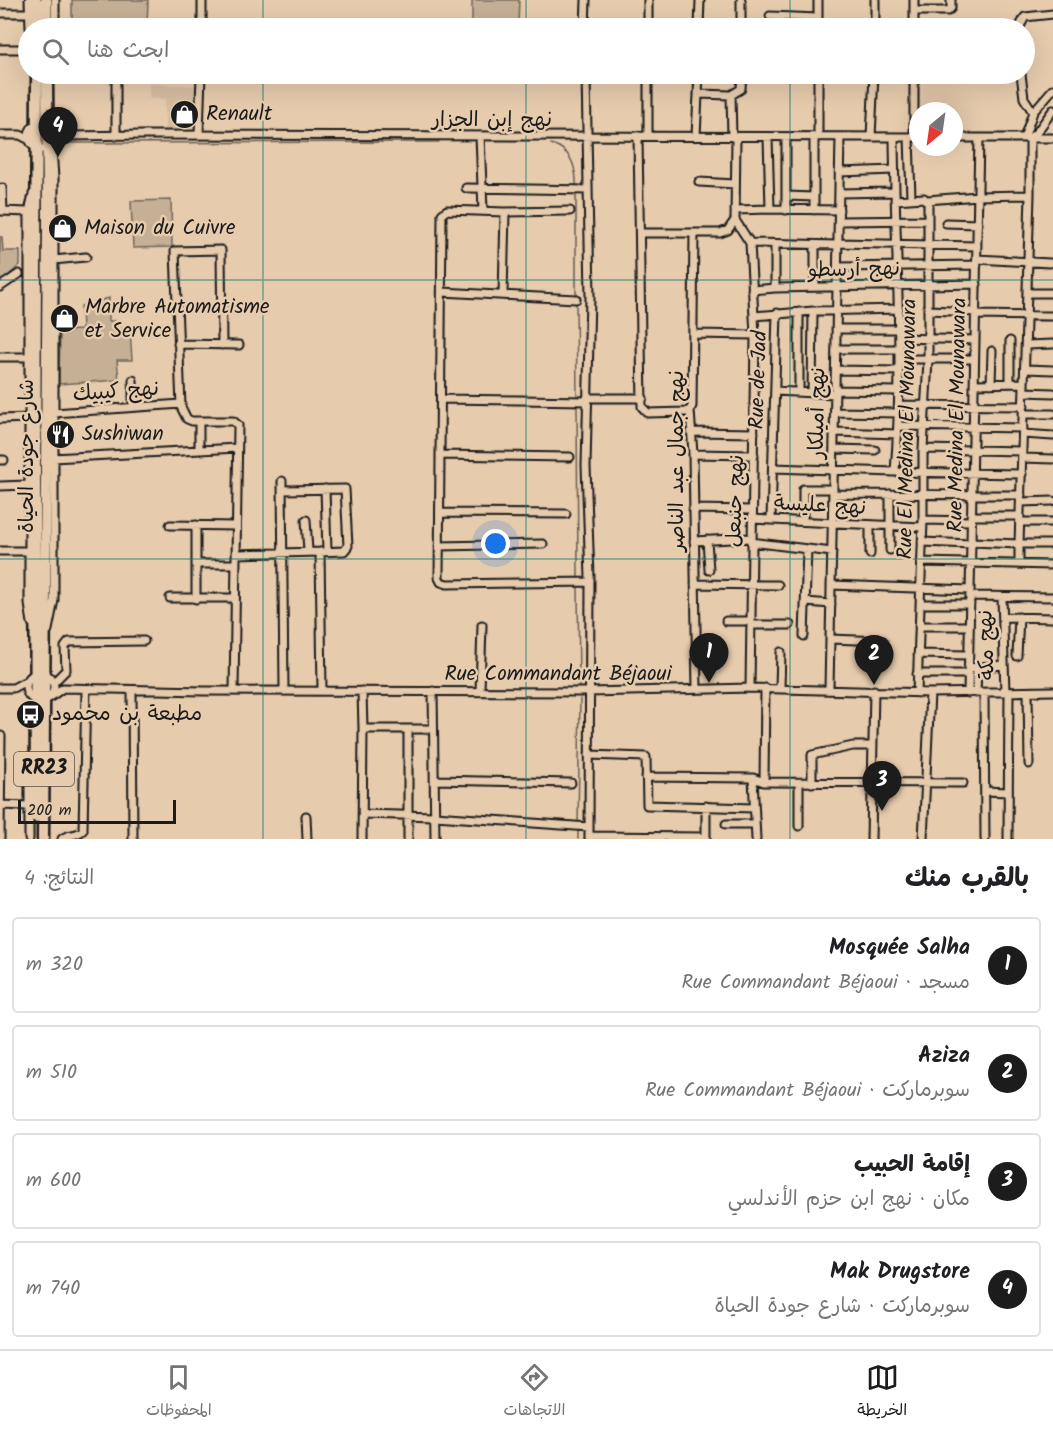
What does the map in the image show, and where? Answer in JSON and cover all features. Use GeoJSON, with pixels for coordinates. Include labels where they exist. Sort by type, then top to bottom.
{"type":"FeatureCollection","features":[{"type":"Feature","properties":{"kind":"highway"},"geometry":{"type":"LineString","coordinates":[[36,0],[37,18]]}},
{"type":"Feature","properties":{"kind":"highway"},"geometry":{"type":"LineString","coordinates":[[46,0],[46,18]]}},
{"type":"Feature","properties":{"kind":"highway","name":"شارع جودة الحياة"},"geometry":{"type":"LineString","coordinates":[[37,84],[41,126],[48,146],[40,637]]}},
{"type":"Feature","properties":{"kind":"highway","name":"شارع جودة الحياة"},"geometry":{"type":"LineString","coordinates":[[41,126],[47,84]]}},
{"type":"Feature","properties":{"kind":"highway","name":"شارع جودة الحياة"},"geometry":{"type":"LineString","coordinates":[[36,839],[37,735],[43,678],[40,637],[37,177],[48,146]]}},
{"type":"Feature","properties":{"kind":"highway","name":"شارع جودة الحياة"},"geometry":{"type":"LineString","coordinates":[[40,698],[44,839]]}},
{"type":"Feature","properties":{"kind":"street"},"geometry":{"type":"LineString","coordinates":[[29,0],[29,18]]}},
{"type":"Feature","properties":{"kind":"street"},"geometry":{"type":"LineString","coordinates":[[55,0],[55,18]]}},
{"type":"Feature","properties":{"kind":"street"},"geometry":{"type":"LineString","coordinates":[[202,0],[202,18]]}},
{"type":"Feature","properties":{"kind":"street"},"geometry":{"type":"LineString","coordinates":[[585,0],[585,18]]}},
{"type":"Feature","properties":{"kind":"street"},"geometry":{"type":"LineString","coordinates":[[648,0],[648,18]]}},
{"type":"Feature","properties":{"kind":"street"},"geometry":{"type":"LineString","coordinates":[[699,18],[700,0]]}},
{"type":"Feature","properties":{"kind":"street"},"geometry":{"type":"LineString","coordinates":[[741,0],[741,18]]}},
{"type":"Feature","properties":{"kind":"street"},"geometry":{"type":"LineString","coordinates":[[771,16],[818,18],[818,0]]}},
{"type":"Feature","properties":{"kind":"street"},"geometry":{"type":"LineString","coordinates":[[875,0],[875,18]]}},
{"type":"Feature","properties":{"kind":"street"},"geometry":{"type":"LineString","coordinates":[[914,0],[914,18]]}},
{"type":"Feature","properties":{"kind":"street"},"geometry":{"type":"LineString","coordinates":[[914,11],[948,11],[951,8],[951,0]]}},
{"type":"Feature","properties":{"kind":"street"},"geometry":{"type":"LineString","coordinates":[[0,13],[29,13]]}},
{"type":"Feature","properties":{"kind":"street"},"geometry":{"type":"LineString","coordinates":[[1024,18],[1053,14]]}},
{"type":"Feature","properties":{"kind":"street"},"geometry":{"type":"LineString","coordinates":[[0,49],[18,49]]}},
{"type":"Feature","properties":{"kind":"street"},"geometry":{"type":"LineString","coordinates":[[47,92],[49,84]]}},
{"type":"Feature","properties":{"kind":"street"},"geometry":{"type":"LineString","coordinates":[[116,84],[116,136]]}},
{"type":"Feature","properties":{"kind":"street"},"geometry":{"type":"LineString","coordinates":[[199,135],[201,84]]}},
{"type":"Feature","properties":{"kind":"street"},"geometry":{"type":"LineString","coordinates":[[586,84],[590,347],[582,400],[590,582],[589,838],[706,838],[706,806]]}},
{"type":"Feature","properties":{"kind":"street"},"geometry":{"type":"LineString","coordinates":[[648,84],[648,136]]}},
{"type":"Feature","properties":{"kind":"street"},"geometry":{"type":"LineString","coordinates":[[696,136],[698,84]]}},
{"type":"Feature","properties":{"kind":"street"},"geometry":{"type":"LineString","coordinates":[[698,94],[731,95],[741,89],[741,84]]}},
{"type":"Feature","properties":{"kind":"street"},"geometry":{"type":"LineString","coordinates":[[814,210],[818,84]]}},
{"type":"Feature","properties":{"kind":"street"},"geometry":{"type":"LineString","coordinates":[[872,137],[874,84]]}},
{"type":"Feature","properties":{"kind":"street"},"geometry":{"type":"LineString","coordinates":[[914,84],[914,102]]}},
{"type":"Feature","properties":{"kind":"street"},"geometry":{"type":"LineString","coordinates":[[1022,84],[1024,98],[1033,112]]}},
{"type":"Feature","properties":{"kind":"street"},"geometry":{"type":"LineString","coordinates":[[1019,564],[1030,195],[1027,138],[1033,112],[1053,89]]}},
{"type":"Feature","properties":{"kind":"street"},"geometry":{"type":"LineString","coordinates":[[731,95],[735,220],[750,243],[977,246]]}},
{"type":"Feature","properties":{"kind":"street"},"geometry":{"type":"LineString","coordinates":[[1027,138],[1049,122],[1053,110]]}},
{"type":"Feature","properties":{"kind":"street"},"geometry":{"type":"LineString","coordinates":[[28,139],[41,126]]}},
{"type":"Feature","properties":{"kind":"street"},"geometry":{"type":"LineString","coordinates":[[40,637],[54,600],[54,178],[48,146],[55,133],[41,126]]}},
{"type":"Feature","properties":{"kind":"street"},"geometry":{"type":"LineString","coordinates":[[0,135],[20,135],[41,126],[66,136]]}},
{"type":"Feature","properties":{"kind":"street"},"geometry":{"type":"LineString","coordinates":[[20,135],[48,146],[66,136]]}},
{"type":"Feature","properties":{"kind":"street","name":"نهج إبن الجزار"},"geometry":{"type":"LineString","coordinates":[[66,136],[909,137]]}},
{"type":"Feature","properties":{"kind":"street"},"geometry":{"type":"LineString","coordinates":[[480,136],[483,211]]}},
{"type":"Feature","properties":{"kind":"street"},"geometry":{"type":"LineString","coordinates":[[638,136],[642,406],[648,413],[690,410]]}},
{"type":"Feature","properties":{"kind":"street"},"geometry":{"type":"LineString","coordinates":[[768,137],[770,209]]}},
{"type":"Feature","properties":{"kind":"street"},"geometry":{"type":"LineString","coordinates":[[786,137],[786,210]]}},
{"type":"Feature","properties":{"kind":"street","name":"نهج أميلكار"},"geometry":{"type":"LineString","coordinates":[[829,689],[840,137]]}},
{"type":"Feature","properties":{"kind":"street"},"geometry":{"type":"LineString","coordinates":[[894,138],[894,196],[899,286],[899,409],[895,472]]}},
{"type":"Feature","properties":{"kind":"street"},"geometry":{"type":"LineString","coordinates":[[963,138],[1053,138]]}},
{"type":"Feature","properties":{"kind":"street","name":"Rue Medina El Mounawara"},"geometry":{"type":"LineString","coordinates":[[976,693],[968,671],[968,654],[979,138]]}},
{"type":"Feature","properties":{"kind":"street"},"geometry":{"type":"LineString","coordinates":[[911,198],[913,156]]}},
{"type":"Feature","properties":{"kind":"street"},"geometry":{"type":"LineString","coordinates":[[840,172],[894,170]]}},
{"type":"Feature","properties":{"kind":"street"},"geometry":{"type":"LineString","coordinates":[[37,177],[29,212],[28,485],[30,613],[40,637]]}},
{"type":"Feature","properties":{"kind":"street"},"geometry":{"type":"LineString","coordinates":[[699,182],[735,184]]}},
{"type":"Feature","properties":{"kind":"street"},"geometry":{"type":"LineString","coordinates":[[2,188],[2,211],[29,212]]}},
{"type":"Feature","properties":{"kind":"street"},"geometry":{"type":"LineString","coordinates":[[466,188],[588,190]]}},
{"type":"Feature","properties":{"kind":"street"},"geometry":{"type":"LineString","coordinates":[[839,193],[927,200],[1030,195]]}},
{"type":"Feature","properties":{"kind":"street"},"geometry":{"type":"LineString","coordinates":[[786,196],[814,197]]}},
{"type":"Feature","properties":{"kind":"street","name":"Rue El Medina El Mounawara"},"geometry":{"type":"LineString","coordinates":[[917,693],[923,523],[923,449],[928,360],[927,200]]}},
{"type":"Feature","properties":{"kind":"street"},"geometry":{"type":"LineString","coordinates":[[570,211],[447,210],[442,214],[439,578],[441,582],[447,584],[590,582]]}},
{"type":"Feature","properties":{"kind":"street"},"geometry":{"type":"LineString","coordinates":[[735,210],[839,210]]}},
{"type":"Feature","properties":{"kind":"street"},"geometry":{"type":"LineString","coordinates":[[503,295],[505,212]]}},
{"type":"Feature","properties":{"kind":"street"},"geometry":{"type":"LineString","coordinates":[[641,233],[720,233],[728,230],[735,220]]}},
{"type":"Feature","properties":{"kind":"street"},"geometry":{"type":"LineString","coordinates":[[839,221],[928,220]]}},
{"type":"Feature","properties":{"kind":"street"},"geometry":{"type":"LineString","coordinates":[[946,223],[978,224]]}},
{"type":"Feature","properties":{"kind":"street","name":"نهج جمال عبد الناصر"},"geometry":{"type":"LineString","coordinates":[[694,233],[694,334],[690,410],[693,432],[697,689]]}},
{"type":"Feature","properties":{"kind":"street","name":"نهج حنبعل"},"geometry":{"type":"LineString","coordinates":[[750,243],[755,335],[750,688]]}},
{"type":"Feature","properties":{"kind":"street"},"geometry":{"type":"LineString","coordinates":[[775,245],[775,288]]}},
{"type":"Feature","properties":{"kind":"street"},"geometry":{"type":"LineString","coordinates":[[815,245],[815,287]]}},
{"type":"Feature","properties":{"kind":"street"},"geometry":{"type":"LineString","coordinates":[[222,345],[221,250],[175,251],[182,413],[187,419],[199,422],[233,421],[238,425],[234,691]]}},
{"type":"Feature","properties":{"kind":"street"},"geometry":{"type":"LineString","coordinates":[[53,260],[86,257]]}},
{"type":"Feature","properties":{"kind":"street"},"geometry":{"type":"LineString","coordinates":[[838,267],[977,262],[1050,263]]}},
{"type":"Feature","properties":{"kind":"street"},"geometry":{"type":"LineString","coordinates":[[0,287],[19,274]]}},
{"type":"Feature","properties":{"kind":"street","name":"نهج أرسطو"},"geometry":{"type":"LineString","coordinates":[[752,290],[977,284]]}},
{"type":"Feature","properties":{"kind":"street"},"geometry":{"type":"LineString","coordinates":[[442,292],[576,298]]}},
{"type":"Feature","properties":{"kind":"street"},"geometry":{"type":"LineString","coordinates":[[1027,293],[1053,293]]}},
{"type":"Feature","properties":{"kind":"street"},"geometry":{"type":"LineString","coordinates":[[754,316],[813,311],[899,309]]}},
{"type":"Feature","properties":{"kind":"street"},"geometry":{"type":"LineString","coordinates":[[928,310],[1053,316]]}},
{"type":"Feature","properties":{"kind":"street"},"geometry":{"type":"LineString","coordinates":[[812,393],[813,311]]}},
{"type":"Feature","properties":{"kind":"street"},"geometry":{"type":"LineString","coordinates":[[799,392],[800,312]]}},
{"type":"Feature","properties":{"kind":"street","name":"Rue de Jad"},"geometry":{"type":"LineString","coordinates":[[771,520],[777,313]]}},
{"type":"Feature","properties":{"kind":"street"},"geometry":{"type":"LineString","coordinates":[[836,329],[899,329]]}},
{"type":"Feature","properties":{"kind":"street"},"geometry":{"type":"LineString","coordinates":[[694,334],[755,335]]}},
{"type":"Feature","properties":{"kind":"street"},"geometry":{"type":"LineString","coordinates":[[899,338],[975,340]]}},
{"type":"Feature","properties":{"kind":"street"},"geometry":{"type":"LineString","coordinates":[[1010,341],[1010,383]]}},
{"type":"Feature","properties":{"kind":"street"},"geometry":{"type":"LineString","coordinates":[[178,344],[239,345]]}},
{"type":"Feature","properties":{"kind":"street"},"geometry":{"type":"LineString","coordinates":[[1026,345],[1053,344]]}},
{"type":"Feature","properties":{"kind":"street"},"geometry":{"type":"LineString","coordinates":[[836,349],[899,350]]}},
{"type":"Feature","properties":{"kind":"street"},"geometry":{"type":"LineString","coordinates":[[991,384],[992,351]]}},
{"type":"Feature","properties":{"kind":"street"},"geometry":{"type":"LineString","coordinates":[[0,357],[29,357]]}},
{"type":"Feature","properties":{"kind":"street"},"geometry":{"type":"LineString","coordinates":[[899,359],[974,359]]}},
{"type":"Feature","properties":{"kind":"street"},"geometry":{"type":"LineString","coordinates":[[1025,369],[1053,370]]}},
{"type":"Feature","properties":{"kind":"street"},"geometry":{"type":"LineString","coordinates":[[836,370],[899,371]]}},
{"type":"Feature","properties":{"kind":"street"},"geometry":{"type":"LineString","coordinates":[[133,380],[133,407]]}},
{"type":"Feature","properties":{"kind":"street"},"geometry":{"type":"LineString","coordinates":[[974,384],[1024,383]]}},
{"type":"Feature","properties":{"kind":"street"},"geometry":{"type":"LineString","coordinates":[[775,391],[812,393],[898,391]]}},
{"type":"Feature","properties":{"kind":"street"},"geometry":{"type":"LineString","coordinates":[[1024,392],[1053,393]]}},
{"type":"Feature","properties":{"kind":"street"},"geometry":{"type":"LineString","coordinates":[[441,399],[643,398]]}},
{"type":"Feature","properties":{"kind":"street","name":"نهج كيبيك"},"geometry":{"type":"LineString","coordinates":[[54,413],[180,404]]}},
{"type":"Feature","properties":{"kind":"street"},"geometry":{"type":"LineString","coordinates":[[835,412],[899,409],[926,405],[1024,410],[1053,414]]}},
{"type":"Feature","properties":{"kind":"street"},"geometry":{"type":"LineString","coordinates":[[0,419],[29,418]]}},
{"type":"Feature","properties":{"kind":"street"},"geometry":{"type":"LineString","coordinates":[[199,422],[200,450]]}},
{"type":"Feature","properties":{"kind":"street"},"geometry":{"type":"LineString","coordinates":[[898,426],[1023,431],[1053,436]]}},
{"type":"Feature","properties":{"kind":"street"},"geometry":{"type":"LineString","coordinates":[[693,432],[754,432]]}},
{"type":"Feature","properties":{"kind":"street"},"geometry":{"type":"LineString","coordinates":[[834,432],[898,434]]}},
{"type":"Feature","properties":{"kind":"street"},"geometry":{"type":"LineString","coordinates":[[53,458],[237,448]]}},
{"type":"Feature","properties":{"kind":"street"},"geometry":{"type":"LineString","coordinates":[[834,449],[875,450]]}},
{"type":"Feature","properties":{"kind":"street"},"geometry":{"type":"LineString","coordinates":[[923,449],[972,449],[1053,459]]}},
{"type":"Feature","properties":{"kind":"street"},"geometry":{"type":"LineString","coordinates":[[693,454],[754,455]]}},
{"type":"Feature","properties":{"kind":"street"},"geometry":{"type":"LineString","coordinates":[[440,455],[570,457]]}},
{"type":"Feature","properties":{"kind":"street"},"geometry":{"type":"LineString","coordinates":[[773,468],[1022,474]]}},
{"type":"Feature","properties":{"kind":"street"},"geometry":{"type":"LineString","coordinates":[[282,481],[284,690]]}},
{"type":"Feature","properties":{"kind":"street"},"geometry":{"type":"LineString","coordinates":[[0,486],[28,485]]}},
{"type":"Feature","properties":{"kind":"street"},"geometry":{"type":"LineString","coordinates":[[322,691],[325,489]]}},
{"type":"Feature","properties":{"kind":"street"},"geometry":{"type":"LineString","coordinates":[[236,554],[344,551],[348,546],[345,489],[282,490]]}},
{"type":"Feature","properties":{"kind":"street"},"geometry":{"type":"LineString","coordinates":[[803,521],[803,489],[893,494],[972,495],[1053,501]]}},
{"type":"Feature","properties":{"kind":"street"},"geometry":{"type":"LineString","coordinates":[[891,550],[893,494]]}},
{"type":"Feature","properties":{"kind":"street"},"geometry":{"type":"LineString","coordinates":[[693,509],[752,510]]}},
{"type":"Feature","properties":{"kind":"street"},"geometry":{"type":"LineString","coordinates":[[440,513],[566,514]]}},
{"type":"Feature","properties":{"kind":"street","name":"نهج عليسة"},"geometry":{"type":"LineString","coordinates":[[752,519],[891,526],[971,518],[1053,522]]}},
{"type":"Feature","properties":{"kind":"street"},"geometry":{"type":"LineString","coordinates":[[306,520],[308,551]]}},
{"type":"Feature","properties":{"kind":"street"},"geometry":{"type":"LineString","coordinates":[[170,525],[236,526]]}},
{"type":"Feature","properties":{"kind":"street"},"geometry":{"type":"LineString","coordinates":[[196,525],[196,598]]}},
{"type":"Feature","properties":{"kind":"street"},"geometry":{"type":"LineString","coordinates":[[870,525],[870,554]]}},
{"type":"Feature","properties":{"kind":"street"},"geometry":{"type":"LineString","coordinates":[[707,540],[709,570]]}},
{"type":"Feature","properties":{"kind":"street"},"geometry":{"type":"LineString","coordinates":[[694,541],[751,540],[832,552]]}},
{"type":"Feature","properties":{"kind":"street"},"geometry":{"type":"LineString","coordinates":[[922,542],[1053,544]]}},
{"type":"Feature","properties":{"kind":"street"},"geometry":{"type":"LineString","coordinates":[[439,546],[543,544]]}},
{"type":"Feature","properties":{"kind":"street"},"geometry":{"type":"LineString","coordinates":[[804,636],[807,549]]}},
{"type":"Feature","properties":{"kind":"street"},"geometry":{"type":"LineString","coordinates":[[0,551],[29,551]]}},
{"type":"Feature","properties":{"kind":"street"},"geometry":{"type":"LineString","coordinates":[[921,562],[1053,565]]}},
{"type":"Feature","properties":{"kind":"street"},"geometry":{"type":"LineString","coordinates":[[196,564],[236,564]]}},
{"type":"Feature","properties":{"kind":"street"},"geometry":{"type":"LineString","coordinates":[[695,584],[778,585]]}},
{"type":"Feature","properties":{"kind":"street"},"geometry":{"type":"LineString","coordinates":[[831,585],[920,587],[970,597]]}},
{"type":"Feature","properties":{"kind":"street"},"geometry":{"type":"LineString","coordinates":[[920,604],[970,597],[1053,597]]}},
{"type":"Feature","properties":{"kind":"street","name":"نهج مكة"},"geometry":{"type":"LineString","coordinates":[[1002,597],[1007,692],[1008,839]]}},
{"type":"Feature","properties":{"kind":"street"},"geometry":{"type":"LineString","coordinates":[[170,598],[235,598]]}},
{"type":"Feature","properties":{"kind":"street"},"geometry":{"type":"LineString","coordinates":[[806,602],[831,604]]}},
{"type":"Feature","properties":{"kind":"street"},"geometry":{"type":"LineString","coordinates":[[1003,617],[1053,618]]}},
{"type":"Feature","properties":{"kind":"street"},"geometry":{"type":"LineString","coordinates":[[1017,656],[1019,617]]}},
{"type":"Feature","properties":{"kind":"street"},"geometry":{"type":"LineString","coordinates":[[726,621],[790,625]]}},
{"type":"Feature","properties":{"kind":"street"},"geometry":{"type":"LineString","coordinates":[[480,691],[482,625]]}},
{"type":"Feature","properties":{"kind":"street"},"geometry":{"type":"LineString","coordinates":[[919,626],[969,626]]}},
{"type":"Feature","properties":{"kind":"street"},"geometry":{"type":"LineString","coordinates":[[830,639],[883,641]]}},
{"type":"Feature","properties":{"kind":"street"},"geometry":{"type":"LineString","coordinates":[[0,688],[13,688],[66,670],[65,647],[69,642],[144,641]]}},
{"type":"Feature","properties":{"kind":"street"},"geometry":{"type":"LineString","coordinates":[[780,688],[781,651]]}},
{"type":"Feature","properties":{"kind":"street"},"geometry":{"type":"LineString","coordinates":[[918,654],[968,654]]}},
{"type":"Feature","properties":{"kind":"street"},"geometry":{"type":"LineString","coordinates":[[917,674],[968,671],[1004,665]]}},
{"type":"Feature","properties":{"kind":"street"},"geometry":{"type":"LineString","coordinates":[[977,668],[976,693],[985,791],[985,839]]}},
{"type":"Feature","properties":{"kind":"street"},"geometry":{"type":"LineString","coordinates":[[43,678],[63,688]]}},
{"type":"Feature","properties":{"kind":"street"},"geometry":{"type":"LineString","coordinates":[[40,698],[54,688],[43,678]]}},
{"type":"Feature","properties":{"kind":"street"},"geometry":{"type":"LineString","coordinates":[[13,688],[40,698],[63,688]]}},
{"type":"Feature","properties":{"kind":"street","name":"Rue Commandant Béjaoui"},"geometry":{"type":"LineString","coordinates":[[63,688],[234,691],[589,692],[750,688],[917,693],[1053,691]]}},
{"type":"Feature","properties":{"kind":"street"},"geometry":{"type":"LineString","coordinates":[[764,782],[765,688]]}},
{"type":"Feature","properties":{"kind":"street"},"geometry":{"type":"LineString","coordinates":[[62,839],[78,837],[83,830],[86,689]]}},
{"type":"Feature","properties":{"kind":"street"},"geometry":{"type":"LineString","coordinates":[[132,690],[133,839]]}},
{"type":"Feature","properties":{"kind":"street"},"geometry":{"type":"LineString","coordinates":[[871,839],[874,690]]}},
{"type":"Feature","properties":{"kind":"street"},"geometry":{"type":"LineString","coordinates":[[362,691],[362,839]]}},
{"type":"Feature","properties":{"kind":"street"},"geometry":{"type":"LineString","coordinates":[[433,691],[435,839]]}},
{"type":"Feature","properties":{"kind":"street"},"geometry":{"type":"LineString","coordinates":[[1028,692],[1029,764]]}},
{"type":"Feature","properties":{"kind":"street"},"geometry":{"type":"LineString","coordinates":[[923,839],[930,693]]}},
{"type":"Feature","properties":{"kind":"street"},"geometry":{"type":"LineString","coordinates":[[363,729],[433,729]]}},
{"type":"Feature","properties":{"kind":"street"},"geometry":{"type":"LineString","coordinates":[[408,730],[408,839]]}},
{"type":"Feature","properties":{"kind":"street"},"geometry":{"type":"LineString","coordinates":[[29,839],[30,770],[37,735]]}},
{"type":"Feature","properties":{"kind":"street"},"geometry":{"type":"LineString","coordinates":[[0,839],[1,736]]}},
{"type":"Feature","properties":{"kind":"street"},"geometry":{"type":"LineString","coordinates":[[812,783],[812,754],[872,746]]}},
{"type":"Feature","properties":{"kind":"street"},"geometry":{"type":"LineString","coordinates":[[589,755],[646,757],[647,805],[754,808]]}},
{"type":"Feature","properties":{"kind":"street"},"geometry":{"type":"LineString","coordinates":[[646,777],[753,778],[764,782],[799,783],[963,783]]}},
{"type":"Feature","properties":{"kind":"street"},"geometry":{"type":"LineString","coordinates":[[753,778],[756,839]]}},
{"type":"Feature","properties":{"kind":"street"},"geometry":{"type":"LineString","coordinates":[[434,780],[571,783]]}},
{"type":"Feature","properties":{"kind":"street"},"geometry":{"type":"LineString","coordinates":[[799,783],[799,826]]}},
{"type":"Feature","properties":{"kind":"street"},"geometry":{"type":"LineString","coordinates":[[985,791],[1008,792]]}},
{"type":"Feature","properties":{"kind":"street"},"geometry":{"type":"LineString","coordinates":[[0,805],[29,806]]}},
{"type":"Feature","properties":{"kind":"street"},"geometry":{"type":"LineString","coordinates":[[363,814],[435,816],[589,827]]}},
{"type":"Feature","properties":{"kind":"street"},"geometry":{"type":"LineString","coordinates":[[306,816],[307,839]]}},
{"type":"Feature","properties":{"kind":"street"},"geometry":{"type":"LineString","coordinates":[[726,824],[755,824]]}},
{"type":"Feature","properties":{"kind":"shaded area"},"geometry":{"type":"Polygon","coordinates":[[[72,0],[148,0],[147,18],[72,18],[72,0]]]}},
{"type":"Feature","properties":{"kind":"shaded area"},"geometry":{"type":"Polygon","coordinates":[[[472,0],[519,0],[518,18],[472,18],[472,0]]]}},
{"type":"Feature","properties":{"kind":"shaded area","name":"Renault"},"geometry":{"type":"Polygon","coordinates":[[[149,84],[205,86],[204,131],[165,129],[165,99],[149,98],[149,84]]]}},
{"type":"Feature","properties":{"kind":"shaded area"},"geometry":{"type":"Polygon","coordinates":[[[171,200],[172,247],[133,248],[131,201],[171,200]]]}},
{"type":"Feature","properties":{"kind":"shaded area"},"geometry":{"type":"Polygon","coordinates":[[[0,237],[2,237],[3,251],[20,251],[20,265],[0,283],[0,237]]]}},
{"type":"Feature","properties":{"kind":"shaded area"},"geometry":{"type":"Polygon","coordinates":[[[109,298],[109,321],[116,321],[117,329],[130,328],[132,360],[117,360],[119,380],[59,384],[60,331],[82,330],[81,306],[109,298]]]}},
{"type":"Feature","properties":{"kind":"waterway"},"geometry":{"type":"LineString","coordinates":[[64,143],[439,142]]}},
{"type":"Feature","properties":{"kind":"waterway"},"geometry":{"type":"LineString","coordinates":[[551,144],[563,150],[571,160],[576,188]]}},
{"type":"Feature","properties":{"kind":"waterway"},"geometry":{"type":"LineString","coordinates":[[576,193],[576,296]]}},
{"type":"Feature","properties":{"kind":"waterway"},"geometry":{"type":"LineString","coordinates":[[576,301],[577,398]]}},
{"type":"Feature","properties":{"kind":"waterway"},"geometry":{"type":"LineString","coordinates":[[577,403],[578,578]]}},
{"type":"Feature","properties":{"kind":"waterway"},"geometry":{"type":"LineString","coordinates":[[578,586],[579,686]]}},
{"type":"Feature","properties":{"kind":"waterway"},"geometry":{"type":"LineString","coordinates":[[578,824],[580,699]]}},
{"type":"Feature","properties":{"kind":"waterway"},"geometry":{"type":"LineString","coordinates":[[578,829],[578,839]]}},
{"type":"Feature","properties":{"kind":"place","name":"Renault"},"geometry":{"type":"Point","coordinates":[185,114]}},
{"type":"Feature","properties":{"kind":"place","name":"Mak Drugstore"},"geometry":{"type":"Point","coordinates":[58,157]}},
{"type":"Feature","properties":{"kind":"place","name":"Maison du Cuivre"},"geometry":{"type":"Point","coordinates":[63,228]}},
{"type":"Feature","properties":{"kind":"place","name":"Marbre Automatisme et Service"},"geometry":{"type":"Point","coordinates":[64,319]}},
{"type":"Feature","properties":{"kind":"place","name":"Sushiwan"},"geometry":{"type":"Point","coordinates":[61,434]}},
{"type":"Feature","properties":{"kind":"place","name":"Mosquée Salha"},"geometry":{"type":"Point","coordinates":[709,683]}},
{"type":"Feature","properties":{"kind":"place","name":"Aziza"},"geometry":{"type":"Point","coordinates":[874,685]}},
{"type":"Feature","properties":{"kind":"place","name":"مطبعة بن محمود"},"geometry":{"type":"Point","coordinates":[31,714]}},
{"type":"Feature","properties":{"kind":"place","name":"إقامة الحبيب"},"geometry":{"type":"Point","coordinates":[882,811]}}]}
